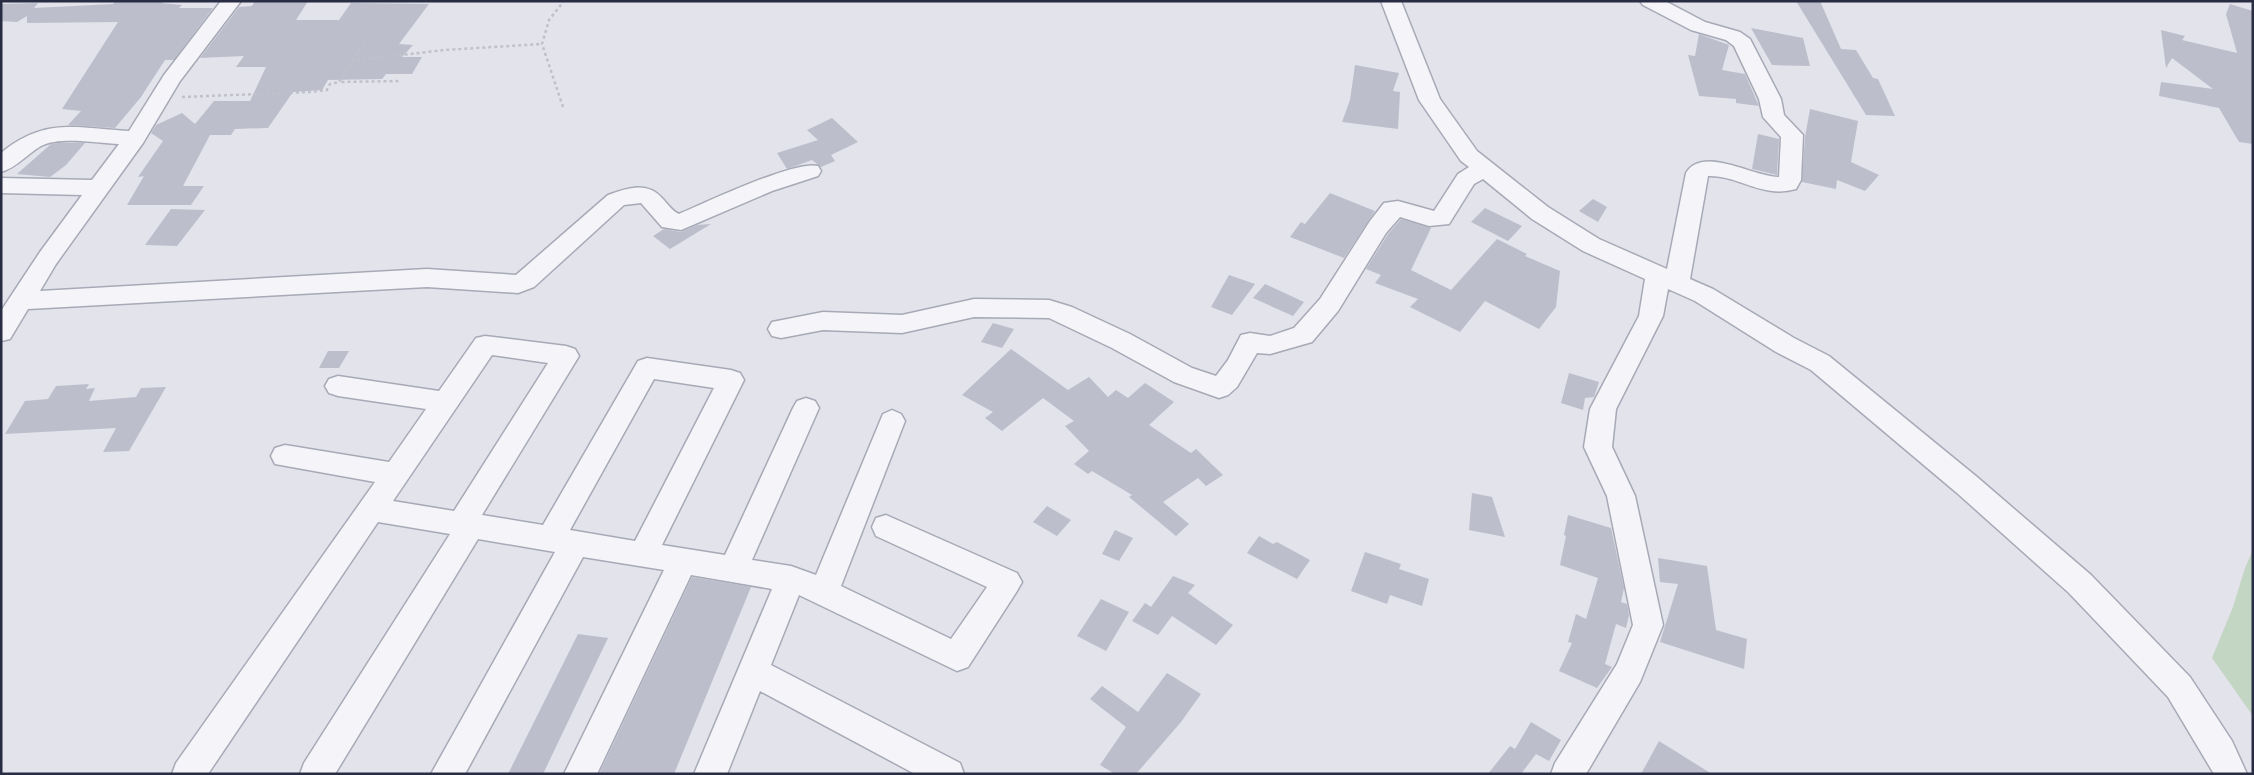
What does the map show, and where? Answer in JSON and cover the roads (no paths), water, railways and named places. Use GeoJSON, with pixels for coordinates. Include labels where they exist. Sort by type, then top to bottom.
{"type":"FeatureCollection","features":[{"type":"Feature","properties":{"kind":"street"},"geometry":{"type":"LineString","coordinates":[[1,332],[53,250],[135,138],[171,80],[232,1]]}},
{"type":"Feature","properties":{"kind":"street"},"geometry":{"type":"LineString","coordinates":[[1391,1],[1430,100],[1469,156],[1540,213],[1591,246],[1704,295],[1785,345],[1820,363],[2080,584],[2180,687],[2220,752],[2231,774]]}},
{"type":"Feature","properties":{"kind":"street"},"geometry":{"type":"LineString","coordinates":[[1567,774],[1629,672],[1648,625],[1622,496],[1598,447],[1603,409],[1651,316],[1667,279],[1697,173],[1705,168],[1712,169],[1775,185],[1788,184],[1790,180],[1792,135],[1773,114],[1770,99],[1743,43],[1733,36],[1698,26],[1650,1]]}},
{"type":"Feature","properties":{"kind":"street"},"geometry":{"type":"LineString","coordinates":[[1,165],[28,143],[41,136],[53,134],[135,138]]}},
{"type":"Feature","properties":{"kind":"street"},"geometry":{"type":"LineString","coordinates":[[781,329],[823,321],[902,324],[974,308],[1049,309],[1063,313],[1121,341],[1184,375],[1219,388],[1229,379],[1250,342],[1270,345],[1303,335],[1329,305],[1378,227],[1388,217],[1392,209],[1399,208],[1435,220],[1441,218],[1466,179],[1485,168]]}},
{"type":"Feature","properties":{"kind":"street"},"geometry":{"type":"LineString","coordinates":[[20,301],[427,278],[518,284],[525,281],[616,200],[635,195],[649,196],[670,221],[681,222],[764,186],[810,171]]}},
{"type":"Feature","properties":{"kind":"street"},"geometry":{"type":"LineString","coordinates":[[1,185],[98,188]]}},
{"type":"Feature","properties":{"kind":"street"},"geometry":{"type":"LineString","coordinates":[[188,774],[485,344],[566,356],[316,774]]}},
{"type":"Feature","properties":{"kind":"street"},"geometry":{"type":"LineString","coordinates":[[447,774],[647,368],[731,380],[642,554]]}},
{"type":"Feature","properties":{"kind":"street"},"geometry":{"type":"LineString","coordinates":[[338,386],[445,402]]}},
{"type":"Feature","properties":{"kind":"street"},"geometry":{"type":"LineString","coordinates":[[733,569],[806,408]]}},
{"type":"Feature","properties":{"kind":"street"},"geometry":{"type":"LineString","coordinates":[[824,592],[892,421]]}},
{"type":"Feature","properties":{"kind":"street"},"geometry":{"type":"LineString","coordinates":[[285,456],[396,474]]}},
{"type":"Feature","properties":{"kind":"street"},"geometry":{"type":"LineString","coordinates":[[371,509],[790,579],[824,592],[957,657],[1007,582],[886,527]]}},
{"type":"Feature","properties":{"kind":"street"},"geometry":{"type":"LineString","coordinates":[[580,774],[683,561]]}},
{"type":"Feature","properties":{"kind":"street"},"geometry":{"type":"LineString","coordinates":[[710,774],[790,579]]}},
{"type":"Feature","properties":{"kind":"street"},"geometry":{"type":"LineString","coordinates":[[752,671],[948,774]]}}]}
